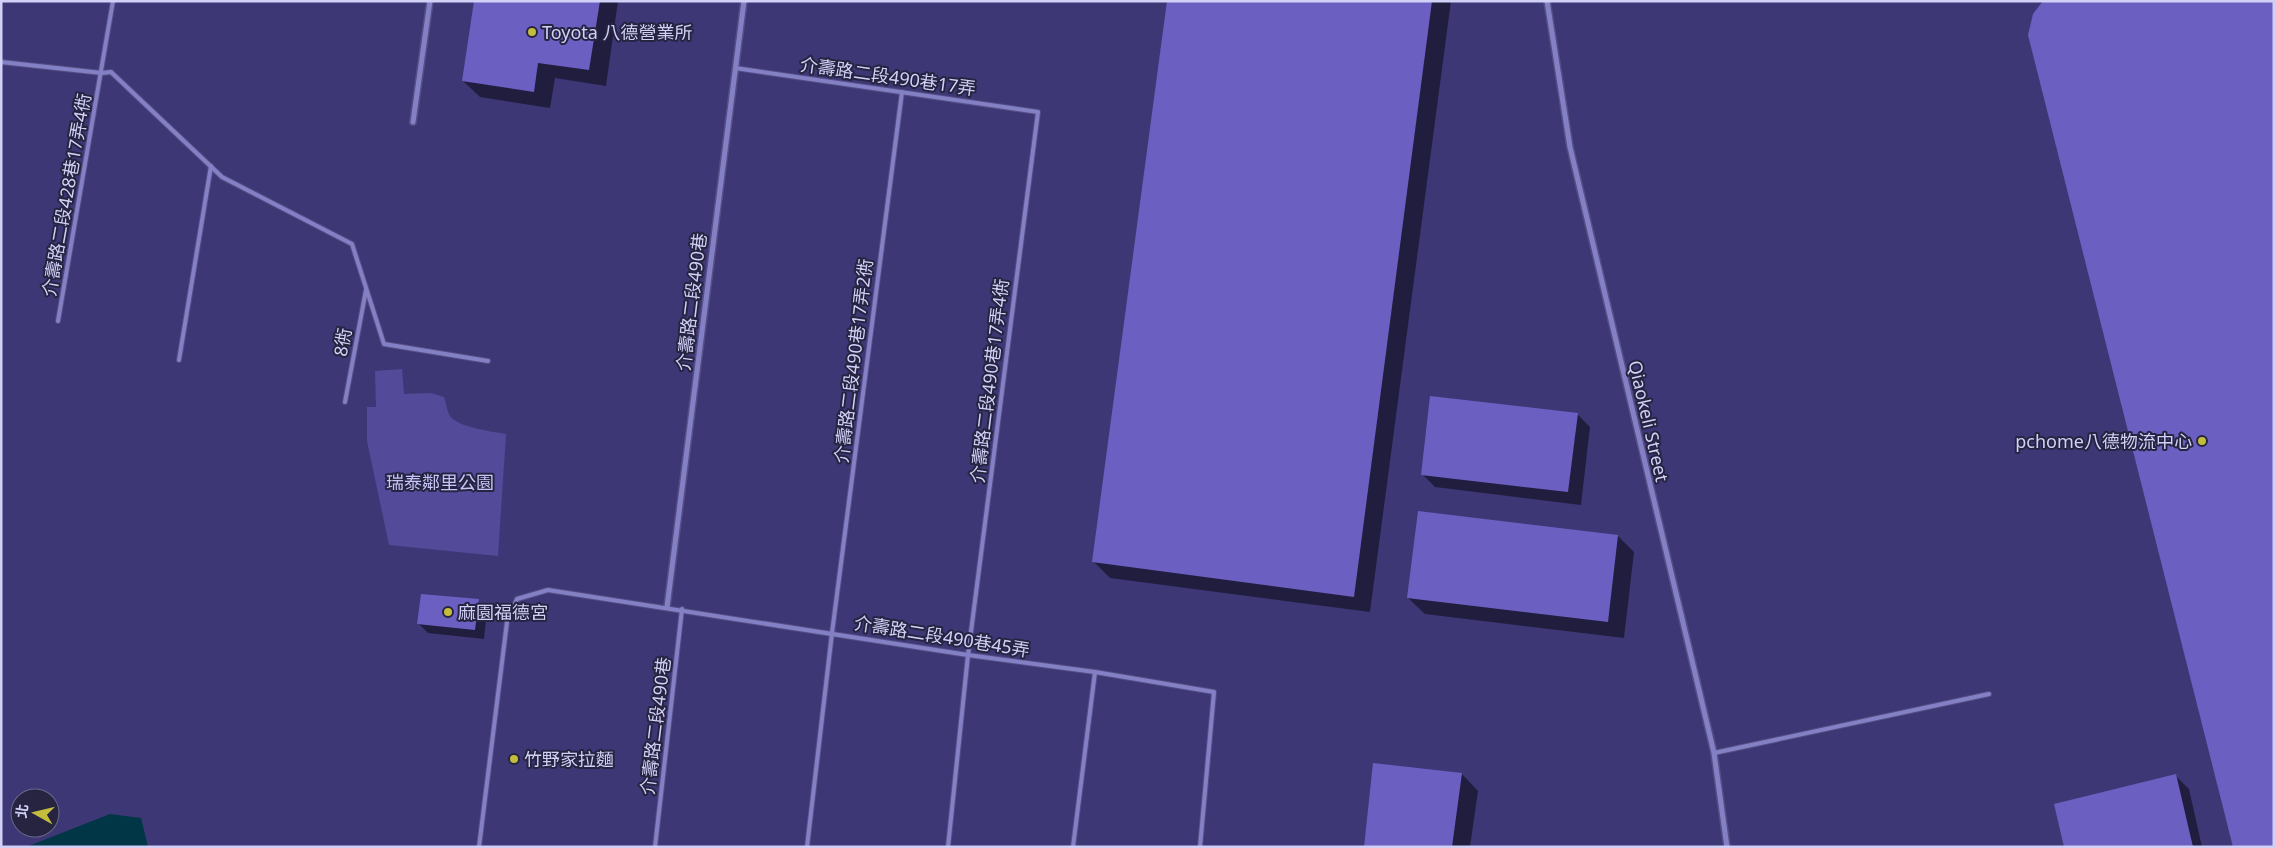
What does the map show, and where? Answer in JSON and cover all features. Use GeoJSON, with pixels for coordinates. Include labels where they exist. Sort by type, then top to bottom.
{"type":"FeatureCollection","features":[{"type":"Feature","properties":{"kind":"street"},"geometry":{"type":"LineString","coordinates":[[413,122],[430,1]]}},
{"type":"Feature","properties":{"kind":"street","name":"介壽路二段490巷"},"geometry":{"type":"LineString","coordinates":[[666,607],[744,1]]}},
{"type":"Feature","properties":{"kind":"street","name":"Qiaokeli Street"},"geometry":{"type":"LineString","coordinates":[[1547,1],[1570,147],[1714,753],[1727,847]]}},
{"type":"Feature","properties":{"kind":"lane","name":"介壽路二段428巷17弄4衖"},"geometry":{"type":"LineString","coordinates":[[58,321],[113,1]]}},
{"type":"Feature","properties":{"kind":"lane"},"geometry":{"type":"LineString","coordinates":[[1,62],[102,73],[111,72],[222,177],[352,244],[384,344],[488,361]]}},
{"type":"Feature","properties":{"kind":"lane","name":"介壽路二段490巷17弄"},"geometry":{"type":"LineString","coordinates":[[735,68],[1038,112]]}},
{"type":"Feature","properties":{"kind":"lane","name":"介壽路二段490巷17弄2衖"},"geometry":{"type":"LineString","coordinates":[[807,847],[832,633],[902,92]]}},
{"type":"Feature","properties":{"kind":"lane","name":"介壽路二段490巷17弄4衖"},"geometry":{"type":"LineString","coordinates":[[948,847],[968,655],[1038,112]]}},
{"type":"Feature","properties":{"kind":"lane"},"geometry":{"type":"LineString","coordinates":[[178,360],[211,166]]}},
{"type":"Feature","properties":{"kind":"lane","name":"8衖"},"geometry":{"type":"LineString","coordinates":[[345,402],[366,288]]}},
{"type":"Feature","properties":{"kind":"lane","name":"介壽路二段490巷45弄"},"geometry":{"type":"LineString","coordinates":[[480,847],[508,622],[517,599],[548,590],[682,609],[968,655],[1095,672],[1214,692],[1200,847]]}},
{"type":"Feature","properties":{"kind":"lane","name":"介壽路二段490巷"},"geometry":{"type":"LineString","coordinates":[[655,847],[682,609]]}},
{"type":"Feature","properties":{"kind":"lane"},"geometry":{"type":"LineString","coordinates":[[1073,847],[1095,672]]}},
{"type":"Feature","properties":{"kind":"lane"},"geometry":{"type":"LineString","coordinates":[[1714,753],[1989,694]]}},
{"type":"Feature","properties":{"kind":"green space","name":"瑞泰鄰里公園"},"geometry":{"type":"Polygon","coordinates":[[[402,369],[404,394],[431,393],[444,397],[449,414],[454,420],[476,428],[506,434],[498,556],[389,545],[367,441],[367,407],[376,407],[375,371],[402,369]]]}},
{"type":"Feature","properties":{"kind":"water"},"geometry":{"type":"Polygon","coordinates":[[[110,814],[141,818],[148,847],[26,847],[49,838],[60,838],[60,834],[110,814]]]}},
{"type":"Feature","properties":{"kind":"building","name":"Toyota 八德營業所"},"geometry":{"type":"Polygon","coordinates":[[[474,1],[600,1],[589,70],[538,63],[534,92],[462,81],[474,1]]]}},
{"type":"Feature","properties":{"kind":"building"},"geometry":{"type":"Polygon","coordinates":[[[1167,1],[1432,1],[1354,597],[1092,562],[1167,1]]]}},
{"type":"Feature","properties":{"kind":"building","name":"pchome八德物流中心"},"geometry":{"type":"Polygon","coordinates":[[[2043,1],[2274,1],[2274,847],[2233,847],[2028,35],[2033,14],[2043,1]]]}},
{"type":"Feature","properties":{"kind":"building"},"geometry":{"type":"Polygon","coordinates":[[[1430,396],[1578,413],[1568,492],[1421,475],[1430,396]]]}},
{"type":"Feature","properties":{"kind":"building"},"geometry":{"type":"Polygon","coordinates":[[[1418,511],[1618,535],[1608,622],[1407,598],[1418,511]]]}},
{"type":"Feature","properties":{"kind":"building","name":"麻園福德宮"},"geometry":{"type":"Polygon","coordinates":[[[421,594],[479,599],[475,630],[417,624],[421,594]]]}},
{"type":"Feature","properties":{"kind":"building"},"geometry":{"type":"Polygon","coordinates":[[[1373,763],[1462,773],[1452,847],[1364,847],[1373,763]]]}},
{"type":"Feature","properties":{"kind":"building"},"geometry":{"type":"Polygon","coordinates":[[[2176,774],[2193,847],[2064,847],[2054,804],[2176,774]]]}},
{"type":"Feature","properties":{"kind":"place","name":"Toyota 八德營業所"},"geometry":{"type":"Point","coordinates":[532,32]}},
{"type":"Feature","properties":{"kind":"place","name":"pchome八德物流中心"},"geometry":{"type":"Point","coordinates":[2202,441]}},
{"type":"Feature","properties":{"kind":"place","name":"麻園福德宮"},"geometry":{"type":"Point","coordinates":[448,612]}},
{"type":"Feature","properties":{"kind":"place","name":"竹野家拉麵"},"geometry":{"type":"Point","coordinates":[514,759]}}]}
